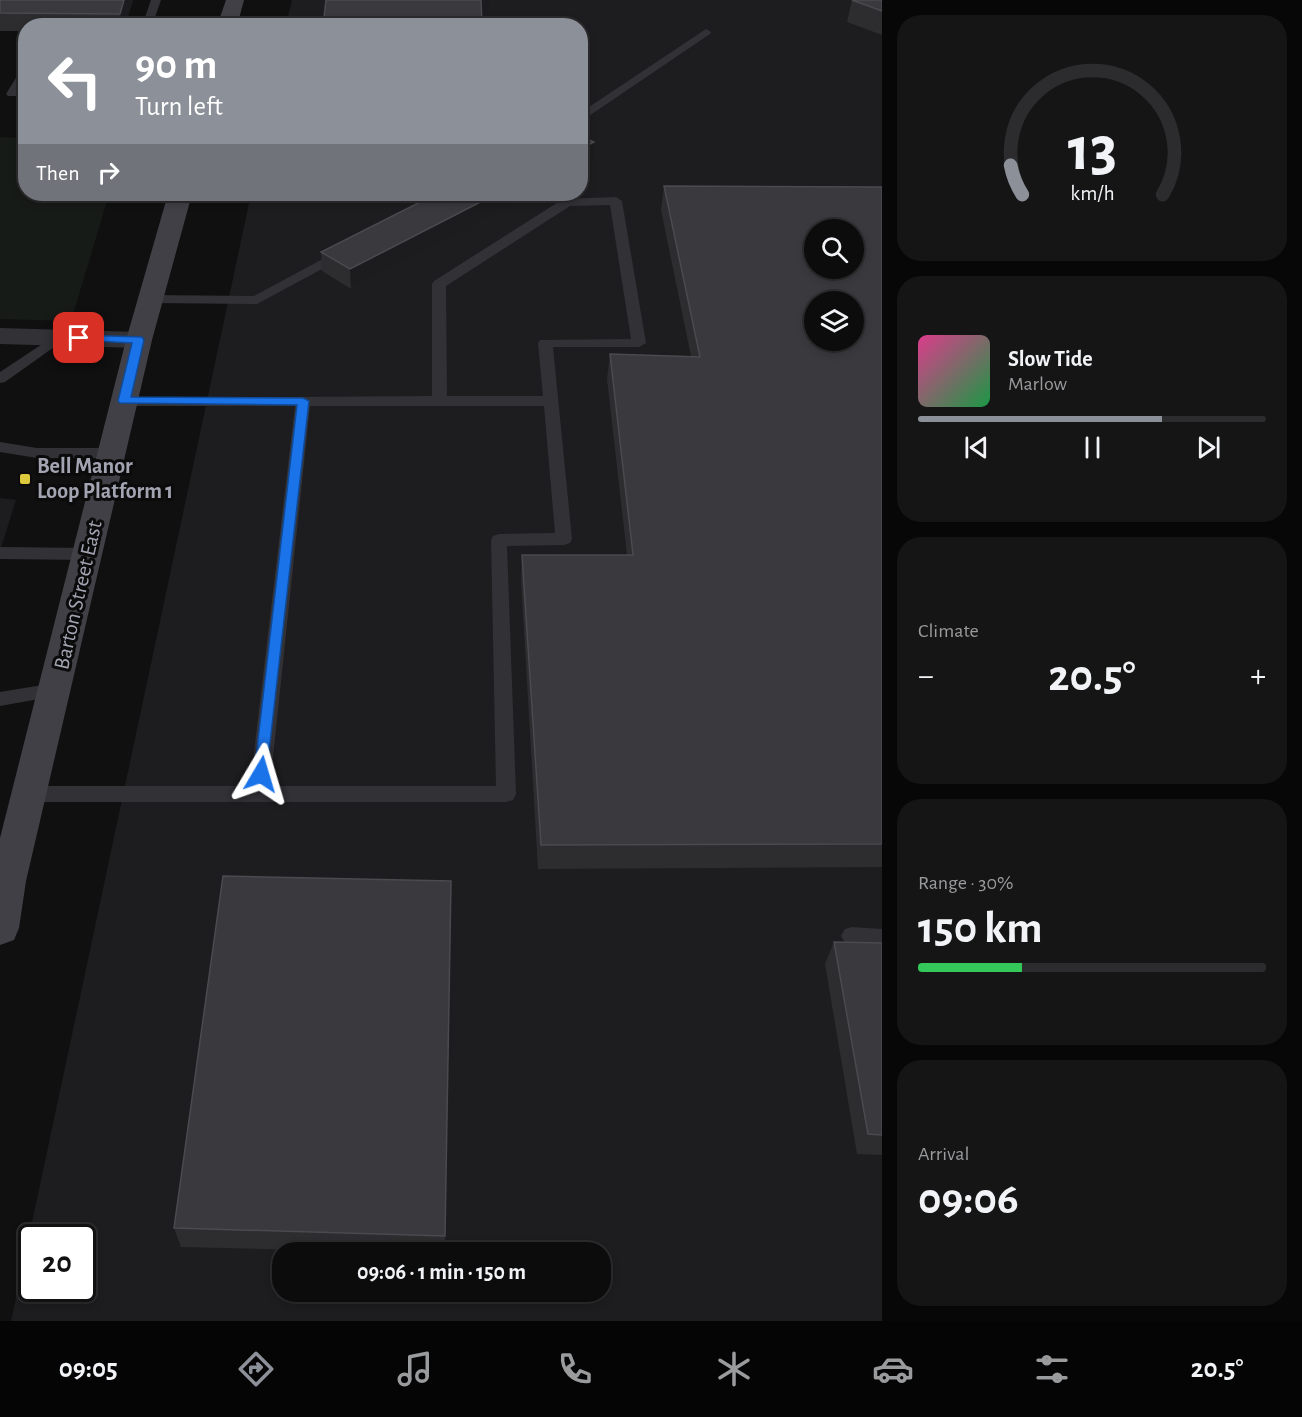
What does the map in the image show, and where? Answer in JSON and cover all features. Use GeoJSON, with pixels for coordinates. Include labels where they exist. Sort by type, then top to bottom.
{"type":"FeatureCollection","features":[{"type":"Feature","properties":{"kind":"main road"},"geometry":{"type":"LineString","coordinates":[[229,18],[235,0]]}},
{"type":"Feature","properties":{"kind":"main road","name":"Barton Street East"},"geometry":{"type":"LineString","coordinates":[[0,928],[4,881],[30,794],[139,340],[178,201]]}},
{"type":"Feature","properties":{"kind":"street"},"geometry":{"type":"LineString","coordinates":[[0,336],[139,340]]}},
{"type":"Feature","properties":{"kind":"lane"},"geometry":{"type":"LineString","coordinates":[[150,18],[156,0]]}},
{"type":"Feature","properties":{"kind":"lane"},"geometry":{"type":"LineString","coordinates":[[588,113],[706,32]]}},
{"type":"Feature","properties":{"kind":"lane"},"geometry":{"type":"LineString","coordinates":[[12,94],[18,84]]}},
{"type":"Feature","properties":{"kind":"lane"},"geometry":{"type":"LineString","coordinates":[[30,794],[506,794],[499,540],[564,539],[545,343],[639,344],[616,201],[567,202],[440,284],[440,401]]}},
{"type":"Feature","properties":{"kind":"lane"},"geometry":{"type":"LineString","coordinates":[[150,299],[257,300],[357,244]]}},
{"type":"Feature","properties":{"kind":"lane"},"geometry":{"type":"LineString","coordinates":[[0,379],[59,337]]}},
{"type":"Feature","properties":{"kind":"lane"},"geometry":{"type":"LineString","coordinates":[[124,401],[550,401]]}},
{"type":"Feature","properties":{"kind":"lane"},"geometry":{"type":"LineString","coordinates":[[259,794],[303,401]]}},
{"type":"Feature","properties":{"kind":"lane"},"geometry":{"type":"LineString","coordinates":[[0,447],[37,453],[111,453]]}},
{"type":"Feature","properties":{"kind":"lane"},"geometry":{"type":"LineString","coordinates":[[0,553],[88,554]]}},
{"type":"Feature","properties":{"kind":"lane"},"geometry":{"type":"LineString","coordinates":[[0,699],[55,690]]}},
{"type":"Feature","properties":{"kind":"lane"},"geometry":{"type":"LineString","coordinates":[[852,936],[882,938]]}},
{"type":"Feature","properties":{"kind":"shaded area"},"geometry":{"type":"Polygon","coordinates":[[[292,0],[882,0],[882,1321],[11,1321],[18,1288],[18,1302],[96,1302],[96,1224],[32,1224],[250,201],[588,201],[588,18],[288,18],[292,0]]]}},
{"type":"Feature","properties":{"kind":"shaded area"},"geometry":{"type":"Polygon","coordinates":[[[0,137],[18,138],[18,201],[107,201],[71,321],[0,319],[0,137]]]}},
{"type":"Feature","properties":{"kind":"shaded area"},"geometry":{"type":"Polygon","coordinates":[[[0,498],[16,500],[0,551],[0,498]]]}},
{"type":"Feature","properties":{"kind":"building"},"geometry":{"type":"Polygon","coordinates":[[[0,0],[124,0],[120,14],[0,13],[0,0]]]}},
{"type":"Feature","properties":{"kind":"building"},"geometry":{"type":"Polygon","coordinates":[[[326,0],[481,0],[482,18],[324,18],[326,0]]]}},
{"type":"Feature","properties":{"kind":"building"},"geometry":{"type":"Polygon","coordinates":[[[852,0],[882,0],[882,11],[852,0]]]}},
{"type":"Feature","properties":{"kind":"building"},"geometry":{"type":"Polygon","coordinates":[[[664,186],[882,187],[882,844],[541,845],[522,555],[633,555],[610,354],[700,357],[664,186]]]}},
{"type":"Feature","properties":{"kind":"building"},"geometry":{"type":"Polygon","coordinates":[[[422,201],[482,201],[350,269],[321,252],[422,201]]]}},
{"type":"Feature","properties":{"kind":"building"},"geometry":{"type":"Polygon","coordinates":[[[223,876],[451,881],[445,1236],[174,1228],[223,876]]]}},
{"type":"Feature","properties":{"kind":"building"},"geometry":{"type":"Polygon","coordinates":[[[834,942],[882,943],[882,1135],[868,1134],[834,942]]]}},
{"type":"Feature","properties":{"kind":"place","name":"Bell Manor Loop Platform 1"},"geometry":{"type":"Point","coordinates":[25,479]}},
{"type":"Feature","properties":{"kind":"route"},"geometry":{"type":"LineString","coordinates":[[79,338],[139,340],[124,401],[303,401],[261,774]]}}]}
